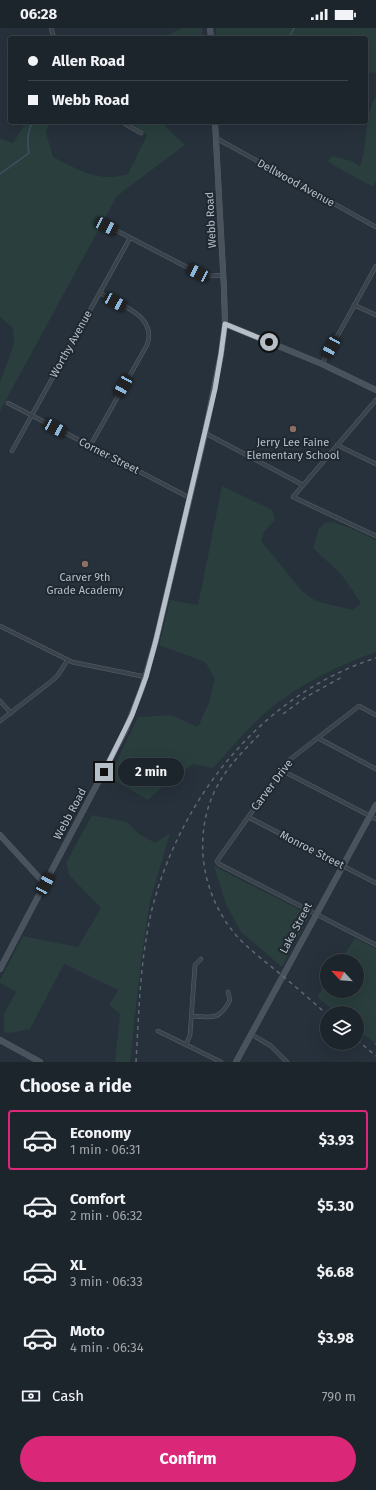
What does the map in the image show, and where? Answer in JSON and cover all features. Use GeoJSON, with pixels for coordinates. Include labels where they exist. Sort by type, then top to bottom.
{"type":"FeatureCollection","features":[{"type":"Feature","properties":{"kind":"street"},"geometry":{"type":"LineString","coordinates":[[126,124],[142,133]]}},
{"type":"Feature","properties":{"kind":"street","name":"Webb Road"},"geometry":{"type":"LineString","coordinates":[[0,968],[121,739],[146,677],[205,433],[218,371],[225,324],[224,275],[215,124]]}},
{"type":"Feature","properties":{"kind":"street","name":"Dellwood Avenue"},"geometry":{"type":"LineString","coordinates":[[216,138],[376,227]]}},
{"type":"Feature","properties":{"kind":"street"},"geometry":{"type":"LineString","coordinates":[[106,226],[198,273],[211,276],[224,275]]}},
{"type":"Feature","properties":{"kind":"street","name":"Worthy Avenue"},"geometry":{"type":"LineString","coordinates":[[12,450],[130,238]]}},
{"type":"Feature","properties":{"kind":"street"},"geometry":{"type":"LineString","coordinates":[[322,364],[376,266]]}},
{"type":"Feature","properties":{"kind":"street"},"geometry":{"type":"LineString","coordinates":[[90,446],[147,345],[149,335],[147,325],[141,317],[100,294]]}},
{"type":"Feature","properties":{"kind":"street"},"geometry":{"type":"LineString","coordinates":[[354,305],[376,316]]}},
{"type":"Feature","properties":{"kind":"street"},"geometry":{"type":"LineString","coordinates":[[225,324],[322,364],[376,390]]}},
{"type":"Feature","properties":{"kind":"street"},"geometry":{"type":"LineString","coordinates":[[376,400],[293,497],[376,536]]}},
{"type":"Feature","properties":{"kind":"street","name":"Corner Street"},"geometry":{"type":"LineString","coordinates":[[8,402],[190,498]]}},
{"type":"Feature","properties":{"kind":"street"},"geometry":{"type":"LineString","coordinates":[[205,433],[303,485]]}},
{"type":"Feature","properties":{"kind":"street"},"geometry":{"type":"LineString","coordinates":[[337,445],[376,464]]}},
{"type":"Feature","properties":{"kind":"street"},"geometry":{"type":"LineString","coordinates":[[0,626],[67,661],[146,677]]}},
{"type":"Feature","properties":{"kind":"street"},"geometry":{"type":"LineString","coordinates":[[0,721],[53,680],[67,661]]}},
{"type":"Feature","properties":{"kind":"street"},"geometry":{"type":"LineString","coordinates":[[0,701],[11,713]]}},
{"type":"Feature","properties":{"kind":"street","name":"Carver Drive"},"geometry":{"type":"LineString","coordinates":[[315,914],[217,862],[288,761],[359,706],[376,715]]}},
{"type":"Feature","properties":{"kind":"street"},"geometry":{"type":"LineString","coordinates":[[318,738],[376,768]]}},
{"type":"Feature","properties":{"kind":"street"},"geometry":{"type":"LineString","coordinates":[[281,770],[376,819]]}},
{"type":"Feature","properties":{"kind":"street","name":"Lake Street"},"geometry":{"type":"LineString","coordinates":[[236,1062],[315,914],[376,805]]}},
{"type":"Feature","properties":{"kind":"street","name":"Monroe Street"},"geometry":{"type":"LineString","coordinates":[[248,817],[376,883]]}},
{"type":"Feature","properties":{"kind":"street"},"geometry":{"type":"LineString","coordinates":[[0,835],[45,884]]}},
{"type":"Feature","properties":{"kind":"street"},"geometry":{"type":"LineString","coordinates":[[315,914],[376,945]]}},
{"type":"Feature","properties":{"kind":"street"},"geometry":{"type":"LineString","coordinates":[[186,1045],[190,1035],[195,965],[201,959]]}},
{"type":"Feature","properties":{"kind":"street"},"geometry":{"type":"LineString","coordinates":[[192,1016],[210,1018],[219,1015],[226,1008],[230,1000],[228,992]]}},
{"type":"Feature","properties":{"kind":"street"},"geometry":{"type":"LineString","coordinates":[[158,1031],[221,1062]]}},
{"type":"Feature","properties":{"kind":"street"},"geometry":{"type":"LineString","coordinates":[[251,1034],[271,1046],[287,1062]]}},
{"type":"Feature","properties":{"kind":"street"},"geometry":{"type":"LineString","coordinates":[[0,1040],[40,1062]]}},
{"type":"Feature","properties":{"kind":"green space"},"geometry":{"type":"Polygon","coordinates":[[[183,28],[202,28],[203,36],[165,36],[183,28]]]}},
{"type":"Feature","properties":{"kind":"green space"},"geometry":{"type":"Polygon","coordinates":[[[216,28],[376,28],[376,73],[368,72],[368,36],[216,36],[216,28]]]}},
{"type":"Feature","properties":{"kind":"green space"},"geometry":{"type":"Polygon","coordinates":[[[376,96],[376,181],[373,187],[328,162],[332,156],[352,161],[359,166],[361,164],[372,104],[376,96]]]}},
{"type":"Feature","properties":{"kind":"green space"},"geometry":{"type":"Polygon","coordinates":[[[25,124],[48,124],[46,133],[53,157],[89,174],[107,177],[128,174],[147,135],[133,124],[166,124],[165,126],[185,145],[117,196],[0,411],[0,382],[14,344],[13,328],[0,317],[0,139],[13,143],[25,124]]]}},
{"type":"Feature","properties":{"kind":"green space"},"geometry":{"type":"Polygon","coordinates":[[[222,486],[272,510],[275,520],[264,532],[261,541],[302,591],[316,601],[353,610],[361,603],[341,574],[313,548],[319,528],[325,523],[333,522],[376,540],[376,652],[351,661],[302,686],[271,708],[253,724],[213,768],[193,764],[148,800],[109,777],[138,717],[171,715],[198,727],[209,702],[215,678],[205,662],[159,645],[170,600],[198,605],[222,486]]]}},
{"type":"Feature","properties":{"kind":"green space"},"geometry":{"type":"Polygon","coordinates":[[[92,815],[127,822],[138,833],[155,843],[170,833],[150,901],[142,953],[130,1062],[115,1062],[120,1014],[109,1005],[118,990],[64,964],[30,1029],[10,1033],[4,1032],[4,1014],[16,992],[0,983],[0,980],[23,936],[78,947],[101,908],[69,875],[66,863],[92,815]]]}},
{"type":"Feature","properties":{"kind":"green space"},"geometry":{"type":"Polygon","coordinates":[[[214,866],[310,915],[282,967],[241,932],[226,904],[214,866]]]}},
{"type":"Feature","properties":{"kind":"green space"},"geometry":{"type":"Polygon","coordinates":[[[355,938],[376,949],[376,1044],[364,1035],[364,1006],[328,1006],[317,997],[320,992],[320,998],[364,998],[364,954],[345,954],[355,938]]]}},
{"type":"Feature","properties":{"kind":"waterway"},"geometry":{"type":"LineString","coordinates":[[290,36],[294,28]]}},
{"type":"Feature","properties":{"kind":"waterway"},"geometry":{"type":"LineString","coordinates":[[0,174],[29,153],[28,138],[32,124]]}},
{"type":"Feature","properties":{"kind":"railway"},"geometry":{"type":"LineString","coordinates":[[136,1062],[141,985],[148,928],[152,909],[165,867],[183,827],[206,789],[232,755],[263,723],[297,697],[335,674],[376,658]]}},
{"type":"Feature","properties":{"kind":"railway"},"geometry":{"type":"LineString","coordinates":[[283,714],[306,697],[342,677]]}},
{"type":"Feature","properties":{"kind":"railway"},"geometry":{"type":"LineString","coordinates":[[259,735],[228,769],[220,781],[211,800],[205,820],[203,840],[207,880],[223,917],[235,934],[320,1008]]}},
{"type":"Feature","properties":{"kind":"railway"},"geometry":{"type":"LineString","coordinates":[[364,1046],[376,1056]]}},
{"type":"Feature","properties":{"kind":"place","name":"Jerry Lee Faine Elementary School"},"geometry":{"type":"Point","coordinates":[293,429]}},
{"type":"Feature","properties":{"kind":"place","name":"Carver 9th Grade Academy"},"geometry":{"type":"Point","coordinates":[85,564]}},
{"type":"Feature","properties":{"kind":"route"},"geometry":{"type":"LineString","coordinates":[[104,772],[135,708],[151,658],[215,389],[225,324],[269,342]]}}]}
